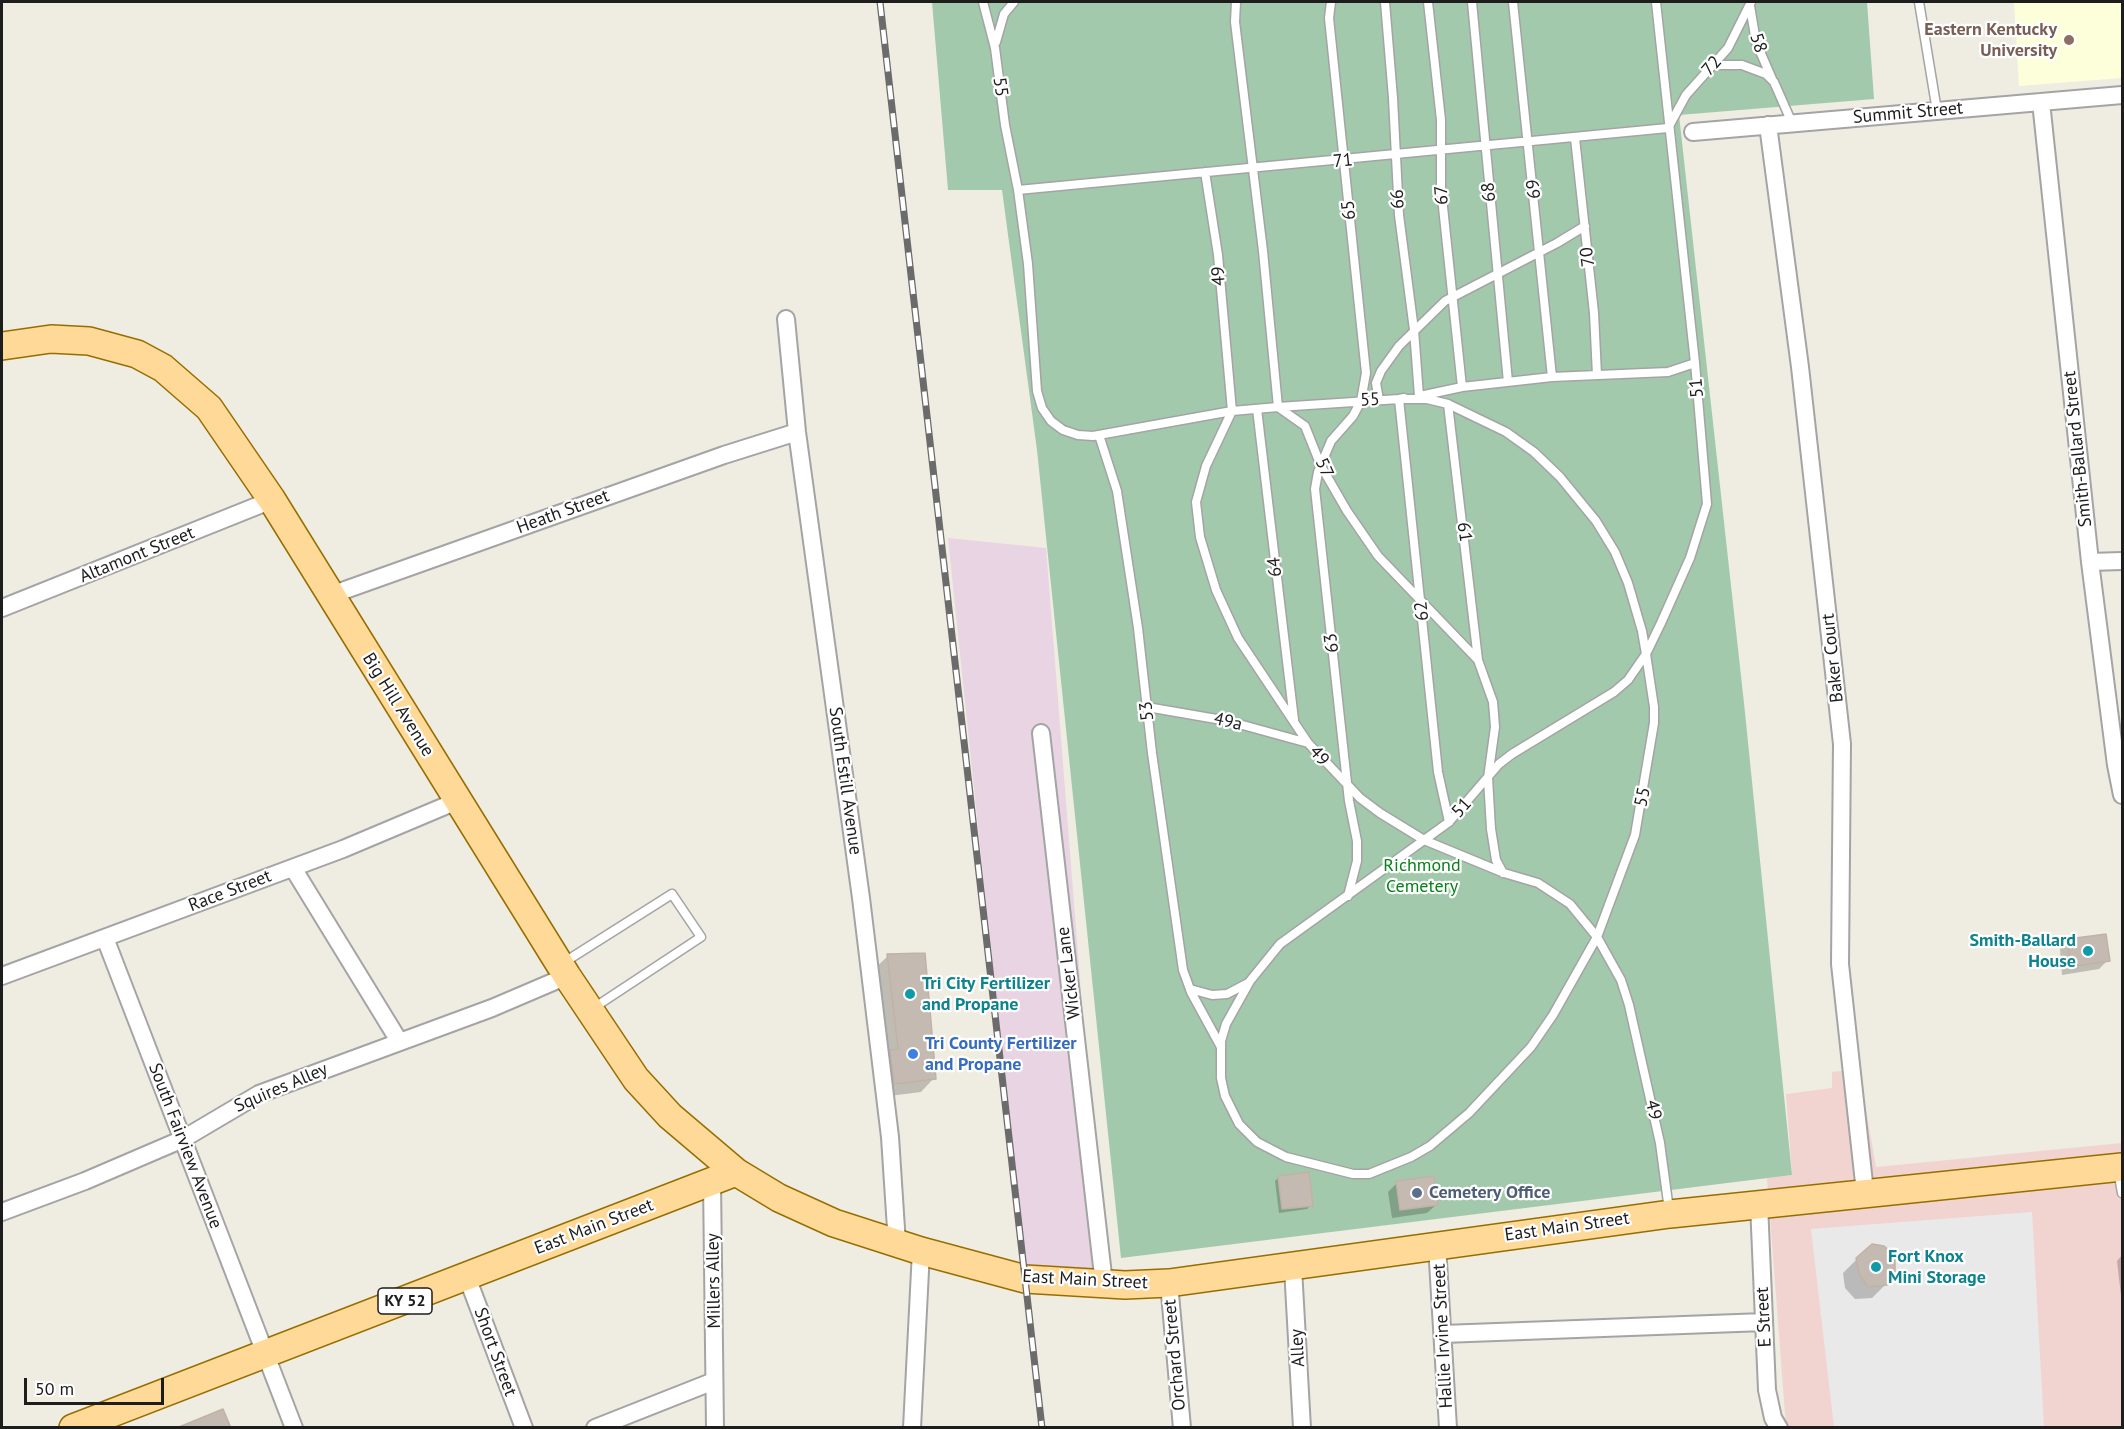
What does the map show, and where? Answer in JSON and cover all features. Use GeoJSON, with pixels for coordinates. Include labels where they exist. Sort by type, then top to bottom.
{"type":"FeatureCollection","features":[{"type":"Feature","properties":{"kind":"main road","name":"Big Hill Avenue"},"geometry":{"type":"LineString","coordinates":[[2,346],[51,339],[89,341],[137,354],[163,368],[209,408],[272,500],[589,1011],[636,1078],[724,1176]]}},
{"type":"Feature","properties":{"kind":"main road","name":"East Main Street"},"geometry":{"type":"LineString","coordinates":[[73,1428],[724,1176],[810,1213],[909,1248],[1025,1278],[1104,1284],[1169,1283],[1293,1268],[1437,1245],[1670,1214],[1865,1192],[2121,1176]]}},
{"type":"Feature","properties":{"kind":"street","name":"Summit Street"},"geometry":{"type":"LineString","coordinates":[[1694,132],[2122,95]]}},
{"type":"Feature","properties":{"kind":"street","name":"Smith-Ballard Street"},"geometry":{"type":"LineString","coordinates":[[2041,102],[2090,562],[2116,765],[2122,795]]}},
{"type":"Feature","properties":{"kind":"street","name":"Baker Court"},"geometry":{"type":"LineString","coordinates":[[1768,125],[1800,367],[1842,744],[1840,964],[1865,1192]]}},
{"type":"Feature","properties":{"kind":"street","name":"South Estill Avenue"},"geometry":{"type":"LineString","coordinates":[[786,319],[797,432],[861,898],[890,1137],[909,1248],[912,1428]]}},
{"type":"Feature","properties":{"kind":"street","name":"Heath Street"},"geometry":{"type":"LineString","coordinates":[[331,595],[724,455],[797,432]]}},
{"type":"Feature","properties":{"kind":"street","name":"Altamont Street"},"geometry":{"type":"LineString","coordinates":[[2,608],[272,500]]}},
{"type":"Feature","properties":{"kind":"street"},"geometry":{"type":"LineString","coordinates":[[2090,562],[2122,561]]}},
{"type":"Feature","properties":{"kind":"street","name":"Wicker Lane"},"geometry":{"type":"LineString","coordinates":[[1041,733],[1104,1284]]}},
{"type":"Feature","properties":{"kind":"street","name":"Race Street"},"geometry":{"type":"LineString","coordinates":[[2,976],[293,868],[457,801]]}},
{"type":"Feature","properties":{"kind":"street"},"geometry":{"type":"LineString","coordinates":[[293,868],[399,1041]]}},
{"type":"Feature","properties":{"kind":"street","name":"South Fairview Avenue"},"geometry":{"type":"LineString","coordinates":[[105,938],[294,1428]]}},
{"type":"Feature","properties":{"kind":"street","name":"Squires Alley"},"geometry":{"type":"LineString","coordinates":[[2,1212],[85,1182],[183,1139],[259,1094],[492,1008],[563,971]]}},
{"type":"Feature","properties":{"kind":"street","name":"Millers Alley"},"geometry":{"type":"LineString","coordinates":[[715,1428],[714,1381],[724,1176]]}},
{"type":"Feature","properties":{"kind":"street","name":"E Street"},"geometry":{"type":"LineString","coordinates":[[1759,1204],[1769,1406],[1779,1428]]}},
{"type":"Feature","properties":{"kind":"street","name":"Hallie Irvine Street"},"geometry":{"type":"LineString","coordinates":[[1437,1245],[1448,1428]]}},
{"type":"Feature","properties":{"kind":"street","name":"Alley"},"geometry":{"type":"LineString","coordinates":[[1293,1268],[1302,1428]]}},
{"type":"Feature","properties":{"kind":"street","name":"Short Street"},"geometry":{"type":"LineString","coordinates":[[467,1276],[524,1428]]}},
{"type":"Feature","properties":{"kind":"street","name":"Orchard Street"},"geometry":{"type":"LineString","coordinates":[[1169,1283],[1182,1428]]}},
{"type":"Feature","properties":{"kind":"street"},"geometry":{"type":"LineString","coordinates":[[1443,1334],[1764,1322]]}},
{"type":"Feature","properties":{"kind":"street"},"geometry":{"type":"LineString","coordinates":[[595,1428],[714,1381]]}},
{"type":"Feature","properties":{"kind":"lane","name":"55"},"geometry":{"type":"LineString","coordinates":[[983,2],[995,48],[1005,125],[1018,190],[1028,264],[1033,353],[1042,408],[1051,421],[1064,430],[1078,435],[1099,435],[1232,411],[1361,401],[1427,399],[1448,404],[1506,432],[1534,452],[1573,491],[1615,552],[1628,583],[1642,632],[1654,723],[1646,784],[1635,835],[1598,937]]}},
{"type":"Feature","properties":{"kind":"lane","name":"55"},"geometry":{"type":"LineString","coordinates":[[995,48],[998,29],[1014,2]]}},
{"type":"Feature","properties":{"kind":"lane"},"geometry":{"type":"LineString","coordinates":[[1231,2],[1236,22]]}},
{"type":"Feature","properties":{"kind":"lane"},"geometry":{"type":"LineString","coordinates":[[1236,2],[1236,22],[1278,407]]}},
{"type":"Feature","properties":{"kind":"lane","name":"65"},"geometry":{"type":"LineString","coordinates":[[1325,2],[1329,18],[1366,358],[1365,388],[1361,401]]}},
{"type":"Feature","properties":{"kind":"lane","name":"65"},"geometry":{"type":"LineString","coordinates":[[1329,18],[1331,2]]}},
{"type":"Feature","properties":{"kind":"lane","name":"66"},"geometry":{"type":"LineString","coordinates":[[1384,2],[1398,215],[1414,330],[1419,396]]}},
{"type":"Feature","properties":{"kind":"lane","name":"67"},"geometry":{"type":"LineString","coordinates":[[1428,2],[1441,120],[1441,188],[1462,387]]}},
{"type":"Feature","properties":{"kind":"lane","name":"68"},"geometry":{"type":"LineString","coordinates":[[1472,2],[1508,382]]}},
{"type":"Feature","properties":{"kind":"lane","name":"69"},"geometry":{"type":"LineString","coordinates":[[1514,2],[1552,377]]}},
{"type":"Feature","properties":{"kind":"lane","name":"51"},"geometry":{"type":"LineString","coordinates":[[1598,937],[1553,1015],[1506,1075],[1469,1113],[1430,1146],[1369,1174],[1334,1171],[1286,1157],[1257,1142],[1239,1124],[1225,1096],[1220,1060],[1226,1024],[1250,981],[1280,945],[1449,822],[1512,754],[1614,692],[1628,680],[1646,654],[1690,558],[1707,504],[1695,363],[1656,2]]}},
{"type":"Feature","properties":{"kind":"lane","name":"72"},"geometry":{"type":"LineString","coordinates":[[1668,128],[1686,95],[1714,65],[1738,32],[1751,2]]}},
{"type":"Feature","properties":{"kind":"lane","name":"58"},"geometry":{"type":"LineString","coordinates":[[1751,2],[1752,27],[1756,42],[1792,123]]}},
{"type":"Feature","properties":{"kind":"lane"},"geometry":{"type":"LineString","coordinates":[[1919,2],[1937,111]]}},
{"type":"Feature","properties":{"kind":"lane","name":"58"},"geometry":{"type":"LineString","coordinates":[[1714,65],[1742,65],[1755,68],[1774,82]]}},
{"type":"Feature","properties":{"kind":"lane","name":"71"},"geometry":{"type":"LineString","coordinates":[[1018,190],[1344,161],[1668,128]]}},
{"type":"Feature","properties":{"kind":"lane","name":"70"},"geometry":{"type":"LineString","coordinates":[[1575,138],[1598,352],[1597,375]]}},
{"type":"Feature","properties":{"kind":"lane","name":"49"},"geometry":{"type":"LineString","coordinates":[[1205,172],[1218,255],[1232,411],[1200,482],[1196,502],[1200,537],[1215,590],[1238,638],[1294,724],[1347,786],[1380,813],[1424,840],[1504,873],[1538,883],[1570,903],[1598,937],[1622,980],[1629,1005],[1660,1143],[1670,1214]]}},
{"type":"Feature","properties":{"kind":"lane"},"geometry":{"type":"LineString","coordinates":[[1379,400],[1376,382],[1381,371],[1414,330],[1452,296],[1585,225]]}},
{"type":"Feature","properties":{"kind":"lane"},"geometry":{"type":"LineString","coordinates":[[1399,399],[1462,387],[1552,377],[1668,372],[1695,363]]}},
{"type":"Feature","properties":{"kind":"lane","name":"62"},"geometry":{"type":"LineString","coordinates":[[1399,399],[1438,772],[1449,822]]}},
{"type":"Feature","properties":{"kind":"lane","name":"63"},"geometry":{"type":"LineString","coordinates":[[1348,896],[1357,861],[1315,489],[1331,441],[1353,416],[1361,401]]}},
{"type":"Feature","properties":{"kind":"lane","name":"61"},"geometry":{"type":"LineString","coordinates":[[1448,404],[1478,660]]}},
{"type":"Feature","properties":{"kind":"lane","name":"57"},"geometry":{"type":"LineString","coordinates":[[1278,407],[1305,426],[1321,466],[1347,511],[1378,556],[1421,604],[1478,660],[1493,702],[1495,727],[1488,778],[1493,849],[1504,873]]}},
{"type":"Feature","properties":{"kind":"lane","name":"64"},"geometry":{"type":"LineString","coordinates":[[1257,409],[1294,724]]}},
{"type":"Feature","properties":{"kind":"lane","name":"53"},"geometry":{"type":"LineString","coordinates":[[1099,435],[1117,491],[1138,628],[1178,945],[1190,989],[1221,1047]]}},
{"type":"Feature","properties":{"kind":"lane","name":"49a"},"geometry":{"type":"LineString","coordinates":[[1147,707],[1228,721],[1308,743]]}},
{"type":"Feature","properties":{"kind":"lane"},"geometry":{"type":"LineString","coordinates":[[563,971],[672,894],[701,936],[589,1011]]}},
{"type":"Feature","properties":{"kind":"lane"},"geometry":{"type":"LineString","coordinates":[[1190,989],[1212,995],[1227,994],[1239,990],[1250,981]]}},
{"type":"Feature","properties":{"kind":"shaded area","name":"Eastern Kentucky University"},"geometry":{"type":"Polygon","coordinates":[[[2014,2],[2122,2],[2122,78],[2019,86],[2014,2]]]}},
{"type":"Feature","properties":{"kind":"shaded area"},"geometry":{"type":"Polygon","coordinates":[[[948,538],[1046,548],[1104,1284],[1025,1279],[948,538]]]}},
{"type":"Feature","properties":{"kind":"shaded area"},"geometry":{"type":"Polygon","coordinates":[[[1859,1069],[1876,1167],[2122,1143],[2122,1427],[1786,1427],[1767,1178],[1792,1175],[1786,1094],[1832,1088],[1832,1072],[1859,1069]]]}},
{"type":"Feature","properties":{"kind":"shaded area"},"geometry":{"type":"Polygon","coordinates":[[[2032,1212],[2044,1427],[1834,1427],[1811,1229],[2032,1212]]]}},
{"type":"Feature","properties":{"kind":"green space","name":"Richmond Cemetery"},"geometry":{"type":"Polygon","coordinates":[[[932,2],[1867,2],[1874,99],[1679,115],[1744,703],[1792,1175],[1121,1258],[1037,450],[1002,190],[948,190],[932,2]]]}},
{"type":"Feature","properties":{"kind":"building","name":"Smith-Ballard House"},"geometry":{"type":"Polygon","coordinates":[[[2106,934],[2110,961],[2070,967],[2068,939],[2106,934]]]}},
{"type":"Feature","properties":{"kind":"building","name":"Tri City Fertilizer and Propane"},"geometry":{"type":"Polygon","coordinates":[[[925,953],[936,1079],[894,1084],[890,1050],[898,1049],[887,954],[925,953]]]}},
{"type":"Feature","properties":{"kind":"building"},"geometry":{"type":"Polygon","coordinates":[[[1309,1172],[1313,1206],[1282,1209],[1278,1176],[1309,1172]]]}},
{"type":"Feature","properties":{"kind":"building","name":"Cemetery Office"},"geometry":{"type":"Polygon","coordinates":[[[1434,1176],[1438,1205],[1400,1210],[1396,1181],[1434,1176]]]}},
{"type":"Feature","properties":{"kind":"building","name":"Fort Knox Mini Storage"},"geometry":{"type":"Polygon","coordinates":[[[1872,1244],[1884,1246],[1895,1255],[1895,1274],[1887,1285],[1868,1287],[1859,1274],[1856,1258],[1872,1244]]]}},
{"type":"Feature","properties":{"kind":"building"},"geometry":{"type":"Polygon","coordinates":[[[223,1409],[231,1428],[179,1427],[223,1409]]]}},
{"type":"Feature","properties":{"kind":"railway"},"geometry":{"type":"LineString","coordinates":[[880,2],[1042,1428]]}},
{"type":"Feature","properties":{"kind":"place","name":"Eastern Kentucky University"},"geometry":{"type":"Point","coordinates":[2069,40]}},
{"type":"Feature","properties":{"kind":"place","name":"Smith-Ballard House"},"geometry":{"type":"Point","coordinates":[2088,951]}},
{"type":"Feature","properties":{"kind":"place","name":"Tri City Fertilizer and Propane"},"geometry":{"type":"Point","coordinates":[910,994]}},
{"type":"Feature","properties":{"kind":"place","name":"Tri County Fertilizer and Propane"},"geometry":{"type":"Point","coordinates":[913,1054]}},
{"type":"Feature","properties":{"kind":"place","name":"Cemetery Office"},"geometry":{"type":"Point","coordinates":[1417,1193]}},
{"type":"Feature","properties":{"kind":"place","name":"Fort Knox Mini Storage"},"geometry":{"type":"Point","coordinates":[1876,1267]}}]}
